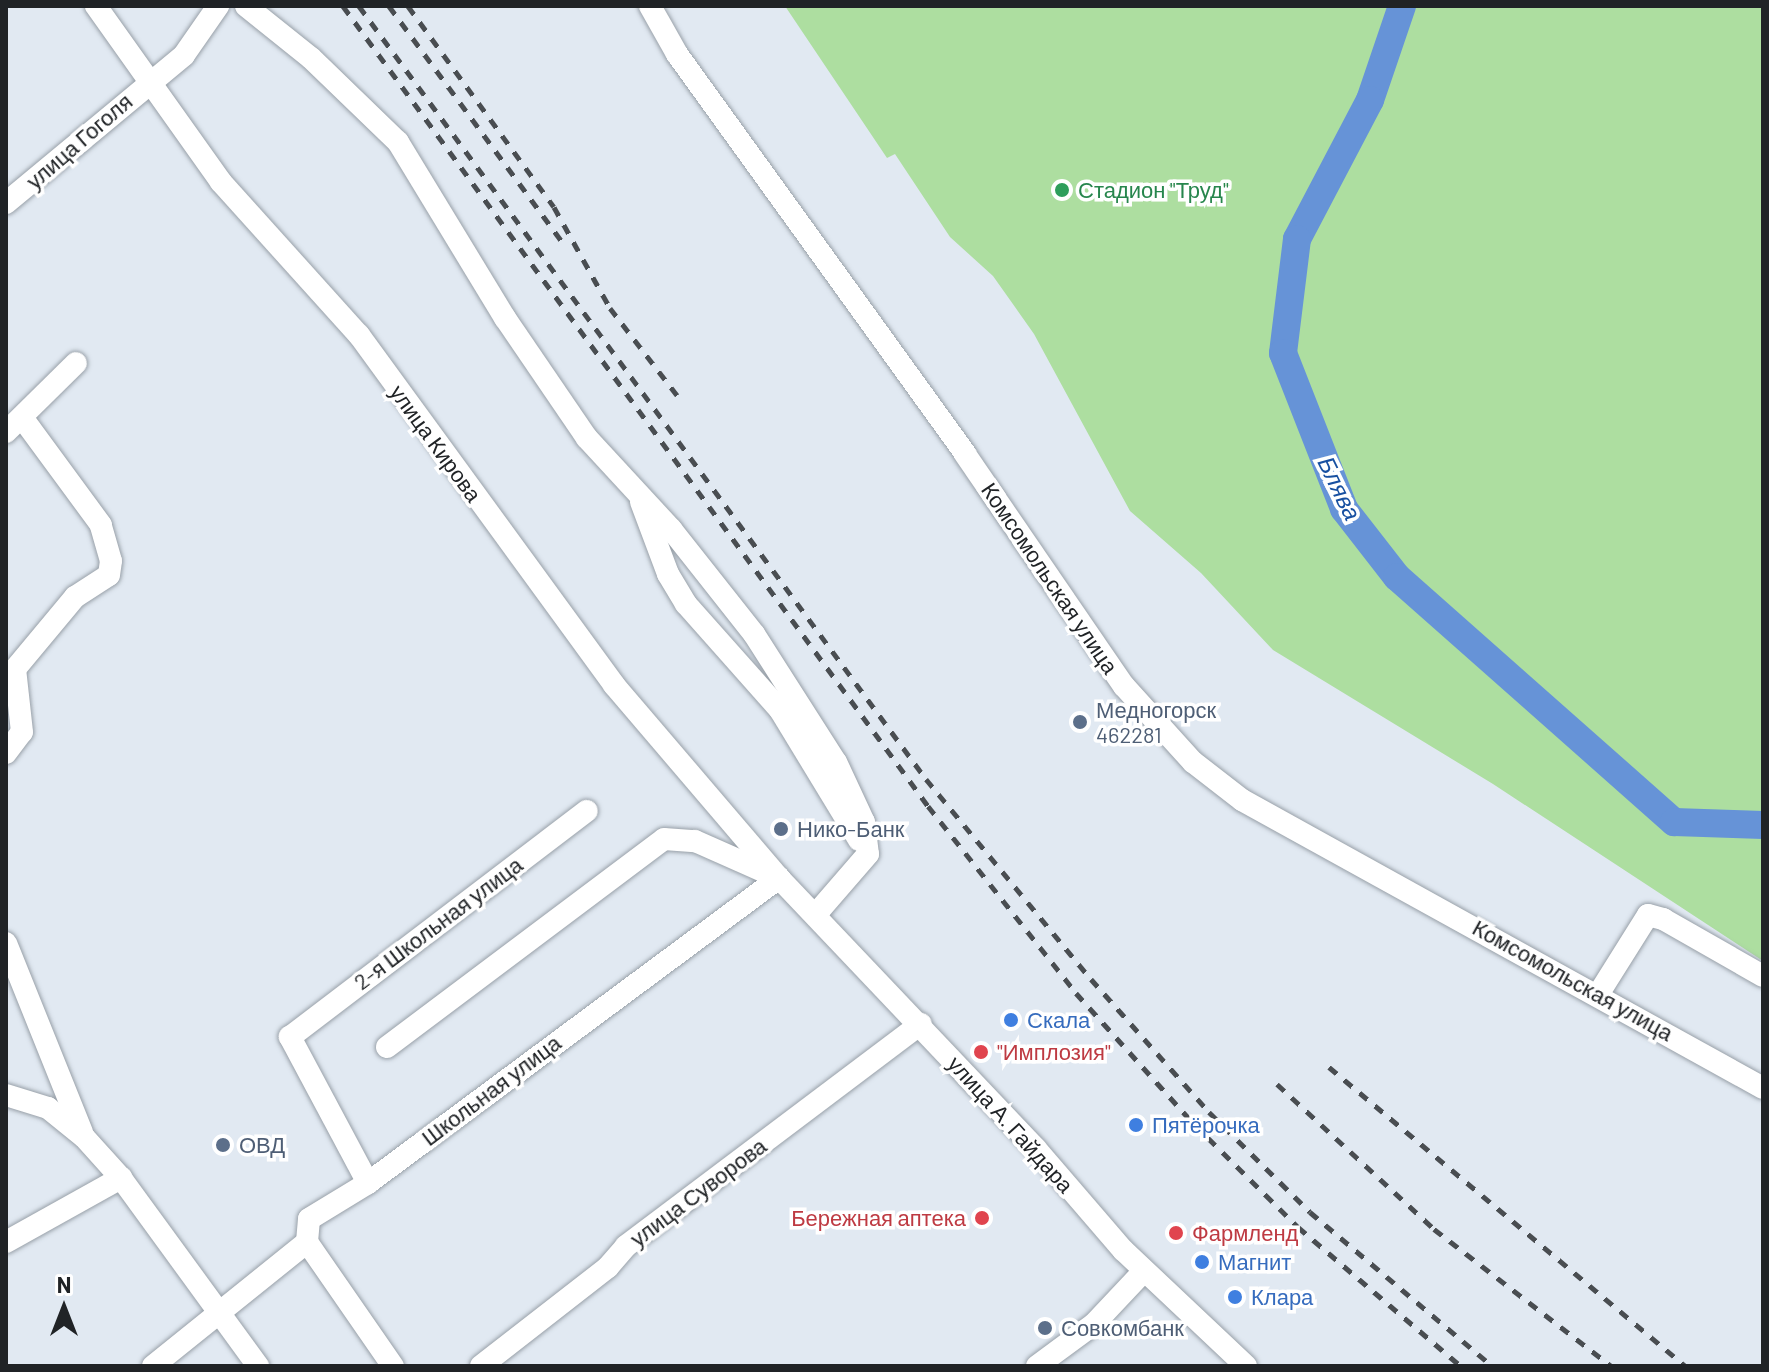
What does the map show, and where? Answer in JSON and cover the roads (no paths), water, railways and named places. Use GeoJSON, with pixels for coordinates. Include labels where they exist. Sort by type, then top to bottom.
{"type":"FeatureCollection","features":[{"type":"Feature","properties":{"kind":"street","name":"улица Кирова"},"geometry":{"type":"LineString","coordinates":[[96,6],[152,77],[221,182],[359,335],[614,685],[779,878]]}},
{"type":"Feature","properties":{"kind":"street","name":"улица Гоголя"},"geometry":{"type":"LineString","coordinates":[[6,203],[152,77],[184,55],[218,6]]}},
{"type":"Feature","properties":{"kind":"street"},"geometry":{"type":"LineString","coordinates":[[246,6],[311,58],[398,142],[505,318],[587,438],[640,501],[671,529],[754,634],[836,762],[864,822],[868,854],[816,914]]}},
{"type":"Feature","properties":{"kind":"street","name":"Комсомольская улица"},"geometry":{"type":"LineString","coordinates":[[650,6],[677,54],[965,454],[1124,686],[1193,762],[1242,800],[1599,993],[1763,1088]]}},
{"type":"Feature","properties":{"kind":"street"},"geometry":{"type":"LineString","coordinates":[[6,753],[22,732],[15,669],[75,597],[109,575],[111,561],[101,525],[14,426],[76,363]]}},
{"type":"Feature","properties":{"kind":"street"},"geometry":{"type":"LineString","coordinates":[[640,501],[668,574],[686,604],[780,710],[868,854]]}},
{"type":"Feature","properties":{"kind":"street","name":"2-я Школьная улица"},"geometry":{"type":"LineString","coordinates":[[368,1183],[290,1037],[587,811]]}},
{"type":"Feature","properties":{"kind":"street"},"geometry":{"type":"LineString","coordinates":[[387,1047],[593,887],[664,839],[695,841],[779,878]]}},
{"type":"Feature","properties":{"kind":"street","name":"улица А. Гайдара"},"geometry":{"type":"LineString","coordinates":[[779,878],[921,1024],[1143,1272],[1246,1366]]}},
{"type":"Feature","properties":{"kind":"street","name":"Школьная улица"},"geometry":{"type":"LineString","coordinates":[[153,1366],[307,1242],[309,1219],[368,1183],[779,878]]}},
{"type":"Feature","properties":{"kind":"street"},"geometry":{"type":"LineString","coordinates":[[1599,993],[1648,915],[1676,925],[1763,976]]}},
{"type":"Feature","properties":{"kind":"street"},"geometry":{"type":"LineString","coordinates":[[6,943],[84,1137]]}},
{"type":"Feature","properties":{"kind":"street","name":"улица Суворова"},"geometry":{"type":"LineString","coordinates":[[481,1366],[608,1267],[626,1246],[921,1024]]}},
{"type":"Feature","properties":{"kind":"street"},"geometry":{"type":"LineString","coordinates":[[6,1095],[48,1108],[84,1137],[121,1178],[258,1366]]}},
{"type":"Feature","properties":{"kind":"street"},"geometry":{"type":"LineString","coordinates":[[6,1242],[121,1178]]}},
{"type":"Feature","properties":{"kind":"street"},"geometry":{"type":"LineString","coordinates":[[307,1242],[393,1366]]}},
{"type":"Feature","properties":{"kind":"street"},"geometry":{"type":"LineString","coordinates":[[1037,1366],[1094,1324],[1143,1272]]}},
{"type":"Feature","properties":{"kind":"waterway","name":"Блява"},"geometry":{"type":"LineString","coordinates":[[1402,6],[1370,100],[1297,239],[1283,353],[1344,509],[1397,577],[1674,822],[1763,825]]}},
{"type":"Feature","properties":{"kind":"railway"},"geometry":{"type":"LineString","coordinates":[[343,6],[928,806],[1076,993],[1194,1124],[1298,1227],[1461,1366]]}},
{"type":"Feature","properties":{"kind":"railway"},"geometry":{"type":"LineString","coordinates":[[359,6],[926,779],[1091,979],[1209,1112],[1310,1212],[1492,1366]]}},
{"type":"Feature","properties":{"kind":"railway"},"geometry":{"type":"LineString","coordinates":[[389,6],[565,246]]}},
{"type":"Feature","properties":{"kind":"railway"},"geometry":{"type":"LineString","coordinates":[[408,6],[554,207],[610,308],[677,395]]}},
{"type":"Feature","properties":{"kind":"railway"},"geometry":{"type":"LineString","coordinates":[[1329,1067],[1685,1366]]}},
{"type":"Feature","properties":{"kind":"railway"},"geometry":{"type":"LineString","coordinates":[[1277,1084],[1434,1229],[1611,1366]]}},
{"type":"Feature","properties":{"kind":"place","name":"Стадион \"Труд\""},"geometry":{"type":"Point","coordinates":[1062,190]}},
{"type":"Feature","properties":{"kind":"place","name":"Медногорск 462281"},"geometry":{"type":"Point","coordinates":[1080,722]}},
{"type":"Feature","properties":{"kind":"place","name":"Нико-Банк"},"geometry":{"type":"Point","coordinates":[781,829]}},
{"type":"Feature","properties":{"kind":"place","name":"Скала"},"geometry":{"type":"Point","coordinates":[1011,1020]}},
{"type":"Feature","properties":{"kind":"place","name":"\"Имплозия\""},"geometry":{"type":"Point","coordinates":[981,1052]}},
{"type":"Feature","properties":{"kind":"place","name":"Пятёрочка"},"geometry":{"type":"Point","coordinates":[1136,1125]}},
{"type":"Feature","properties":{"kind":"place","name":"ОВД"},"geometry":{"type":"Point","coordinates":[223,1145]}},
{"type":"Feature","properties":{"kind":"place","name":"Бережная аптека"},"geometry":{"type":"Point","coordinates":[982,1218]}},
{"type":"Feature","properties":{"kind":"place","name":"Фармленд"},"geometry":{"type":"Point","coordinates":[1176,1233]}},
{"type":"Feature","properties":{"kind":"place","name":"Магнит"},"geometry":{"type":"Point","coordinates":[1202,1262]}},
{"type":"Feature","properties":{"kind":"place","name":"Клара"},"geometry":{"type":"Point","coordinates":[1235,1297]}},
{"type":"Feature","properties":{"kind":"place","name":"Совкомбанк"},"geometry":{"type":"Point","coordinates":[1045,1328]}}]}
